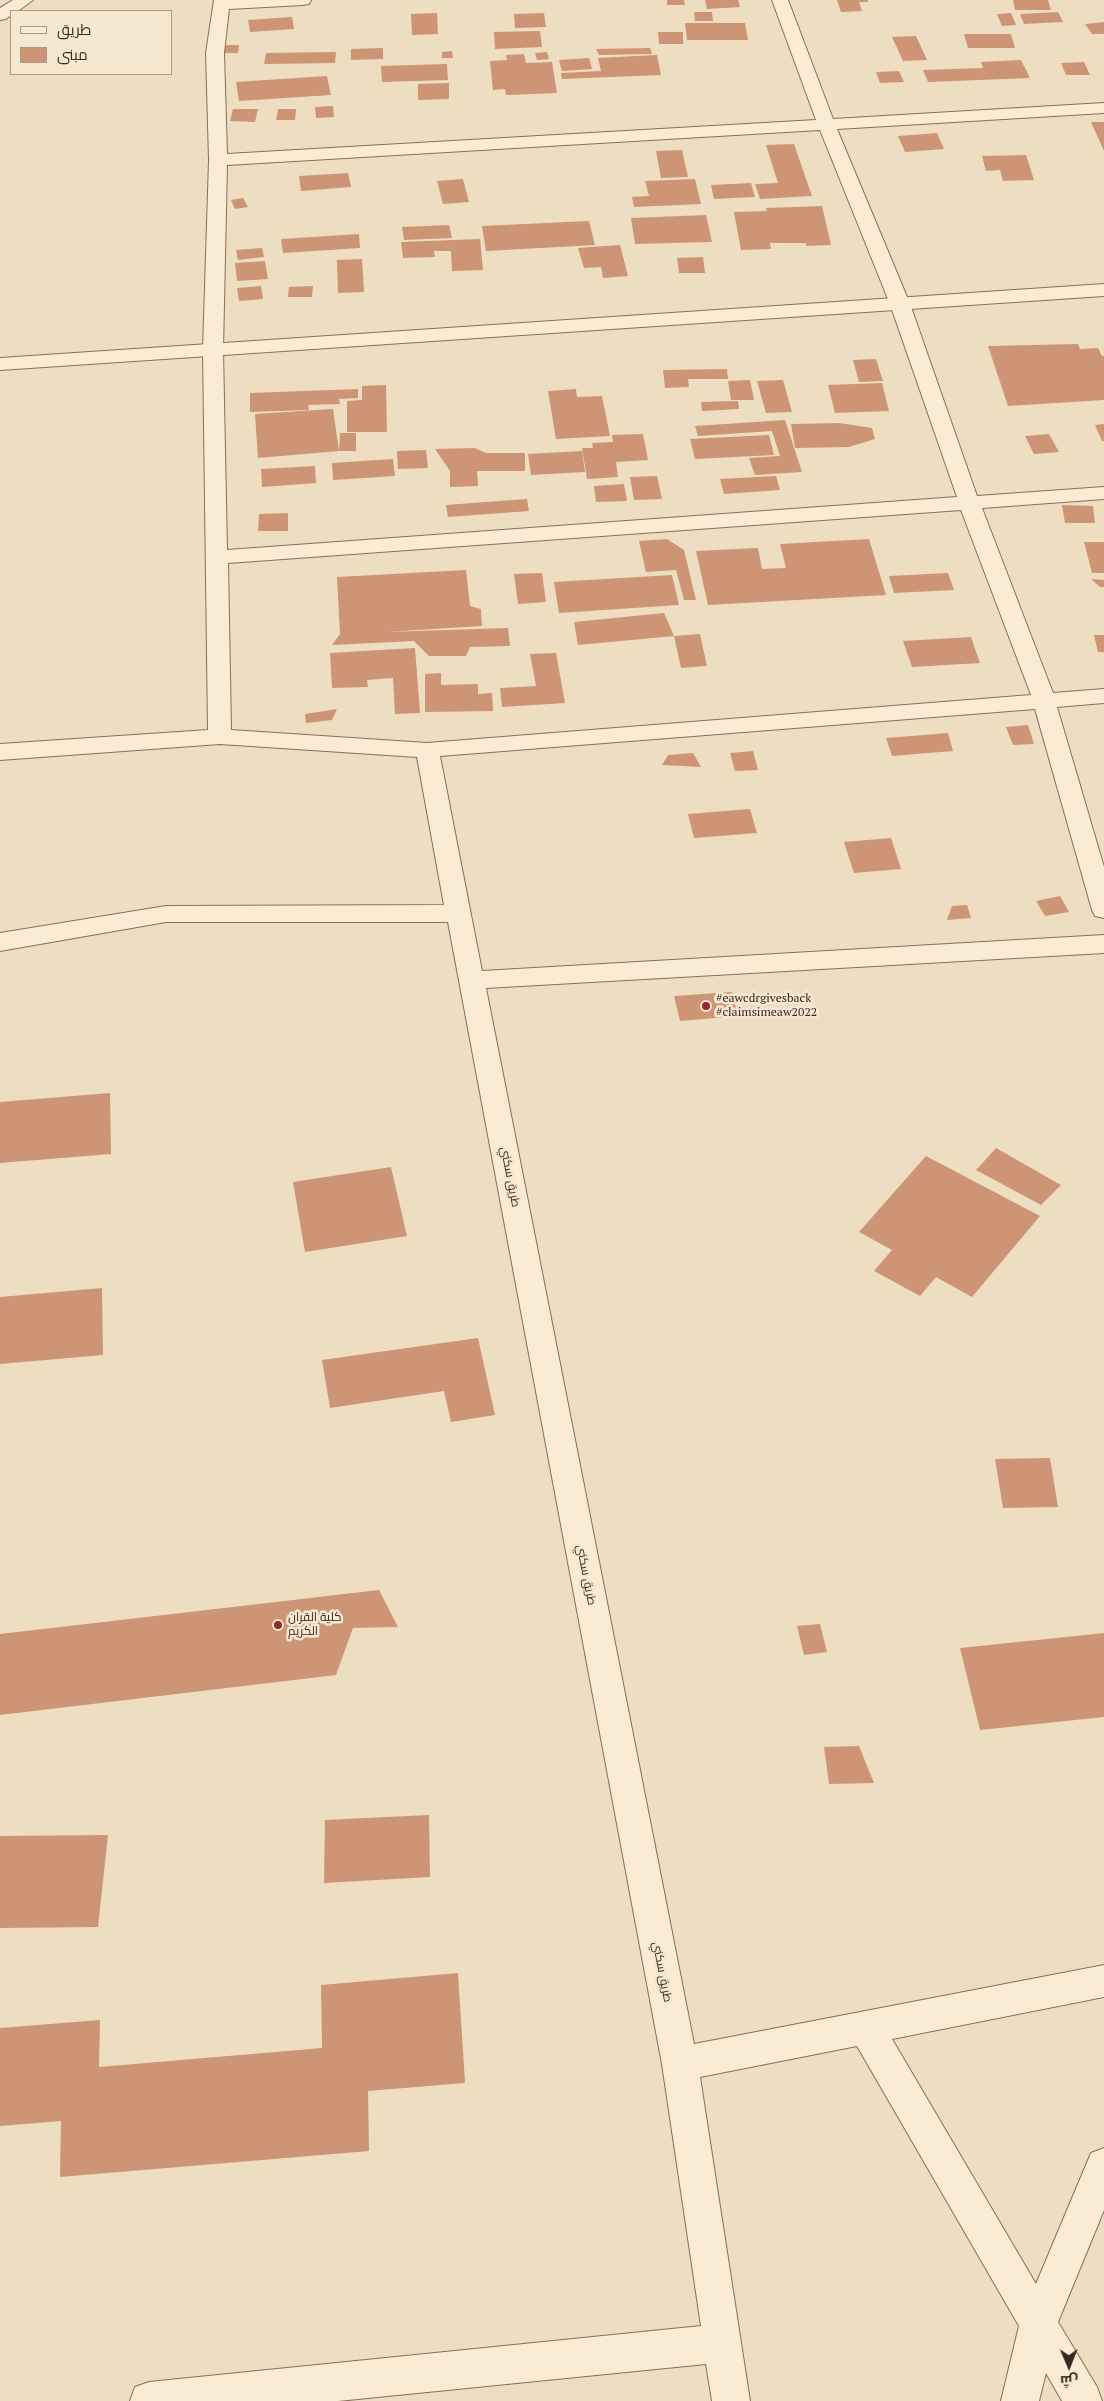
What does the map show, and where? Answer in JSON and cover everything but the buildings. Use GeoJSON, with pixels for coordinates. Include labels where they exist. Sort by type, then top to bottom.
{"type":"FeatureCollection","features":[{"type":"Feature","properties":{"kind":"street"},"geometry":{"type":"LineString","coordinates":[[0,15],[25,0]]}},
{"type":"Feature","properties":{"kind":"street"},"geometry":{"type":"LineString","coordinates":[[220,737],[213,350],[218,160],[216,53],[222,2],[303,0]]}},
{"type":"Feature","properties":{"kind":"street"},"geometry":{"type":"LineString","coordinates":[[780,0],[826,124],[900,304],[969,502],[1044,700],[1104,910]]}},
{"type":"Feature","properties":{"kind":"street"},"geometry":{"type":"LineString","coordinates":[[218,160],[1104,108]]}},
{"type":"Feature","properties":{"kind":"street"},"geometry":{"type":"LineString","coordinates":[[0,364],[1104,290]]}},
{"type":"Feature","properties":{"kind":"street"},"geometry":{"type":"LineString","coordinates":[[218,557],[1104,492]]}},
{"type":"Feature","properties":{"kind":"street"},"geometry":{"type":"LineString","coordinates":[[0,752],[220,737],[428,750],[1104,696]]}},
{"type":"Feature","properties":{"kind":"street","name":"طريق سكني"},"geometry":{"type":"LineString","coordinates":[[428,750],[680,2064],[731,2401]]}},
{"type":"Feature","properties":{"kind":"street"},"geometry":{"type":"LineString","coordinates":[[0,942],[166,914],[459,913]]}},
{"type":"Feature","properties":{"kind":"street"},"geometry":{"type":"LineString","coordinates":[[472,980],[1104,944]]}},
{"type":"Feature","properties":{"kind":"street"},"geometry":{"type":"LineString","coordinates":[[680,2064],[1104,1981]]}},
{"type":"Feature","properties":{"kind":"street"},"geometry":{"type":"LineString","coordinates":[[866,2028],[1083,2401]]}},
{"type":"Feature","properties":{"kind":"street"},"geometry":{"type":"LineString","coordinates":[[1020,2401],[1038,2324],[1104,2166]]}},
{"type":"Feature","properties":{"kind":"street"},"geometry":{"type":"LineString","coordinates":[[149,2401],[722,2343]]}},
{"type":"Feature","properties":{"kind":"place","name":"#eawcdrgivesback #claimsimeaw2022"},"geometry":{"type":"Point","coordinates":[706,1006]}},
{"type":"Feature","properties":{"kind":"place","name":"كلية القران الكريم"},"geometry":{"type":"Point","coordinates":[278,1625]}}]}
